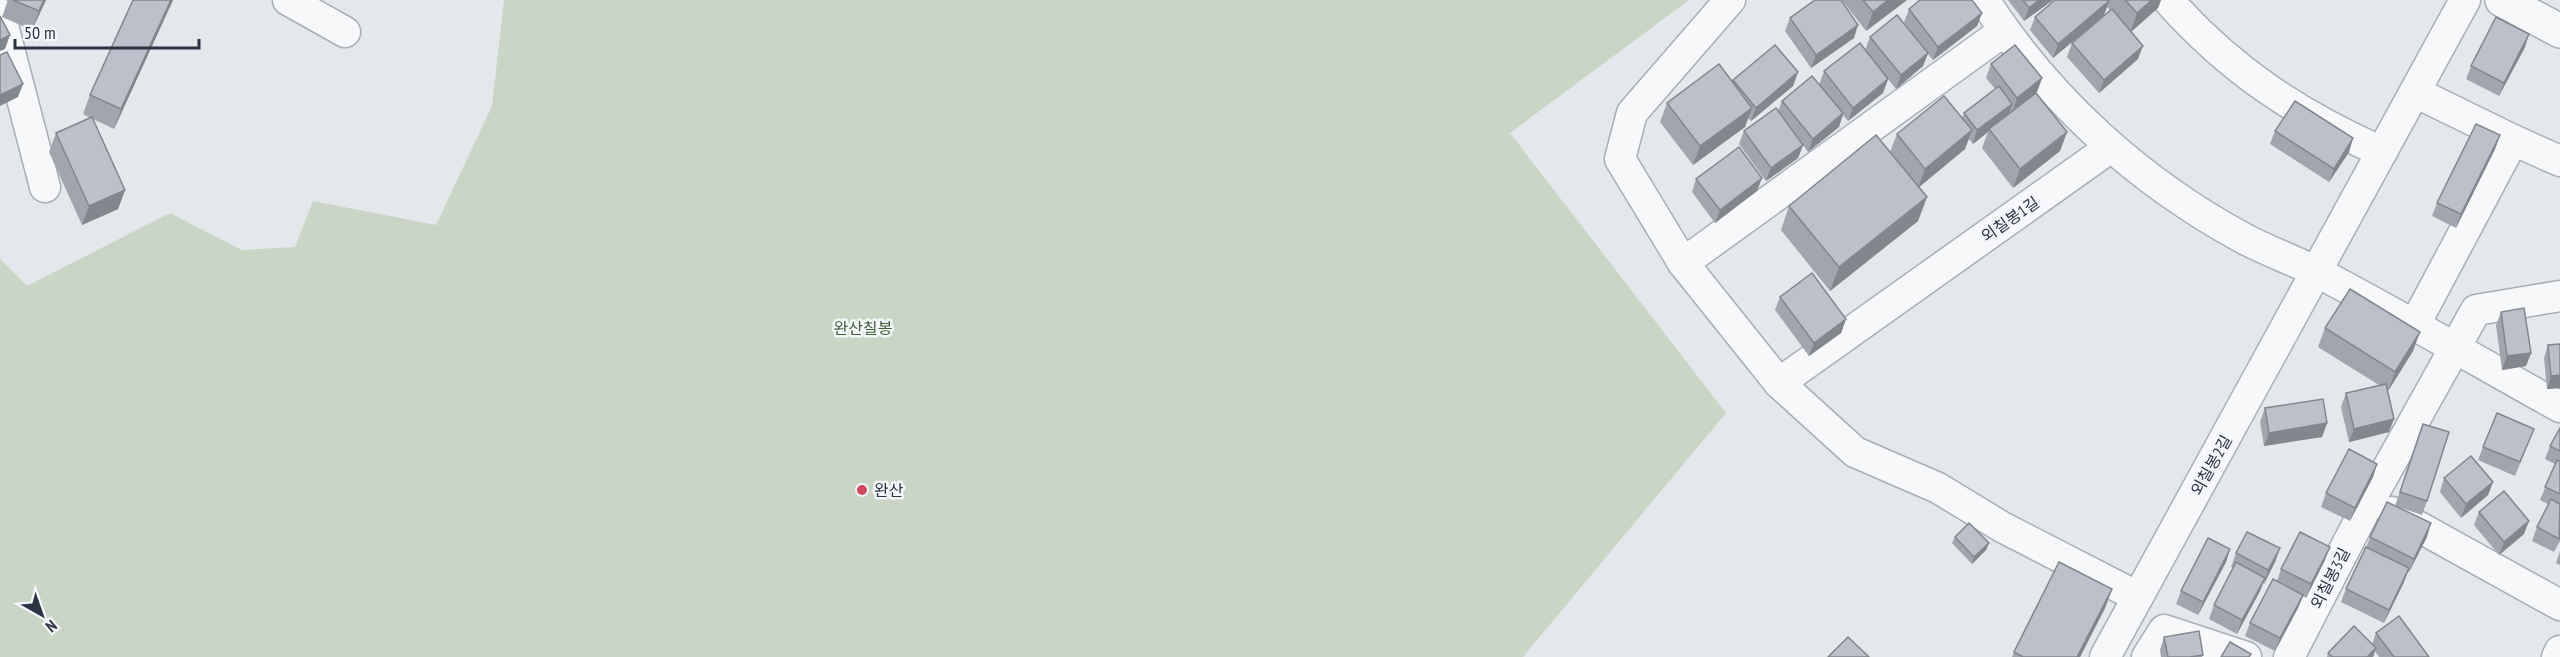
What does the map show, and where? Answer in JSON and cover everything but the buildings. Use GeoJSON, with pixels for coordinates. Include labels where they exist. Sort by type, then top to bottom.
{"type":"FeatureCollection","features":[{"type":"Feature","properties":{"kind":"street"},"geometry":{"type":"LineString","coordinates":[[288,0],[345,32]]}},
{"type":"Feature","properties":{"kind":"street"},"geometry":{"type":"LineString","coordinates":[[1730,0],[1632,113],[1620,159],[1683,262],[1779,383],[1855,452],[1938,488],[2002,527],[2138,597]]}},
{"type":"Feature","properties":{"kind":"street"},"geometry":{"type":"LineString","coordinates":[[1984,0],[2004,31],[2054,92],[2111,147],[2174,197],[2243,238],[2316,272],[2554,404]]}},
{"type":"Feature","properties":{"kind":"street","name":"외칠봉2길"},"geometry":{"type":"LineString","coordinates":[[2105,657],[2466,0]]}},
{"type":"Feature","properties":{"kind":"street"},"geometry":{"type":"LineString","coordinates":[[2502,0],[2560,31]]}},
{"type":"Feature","properties":{"kind":"street"},"geometry":{"type":"LineString","coordinates":[[2169,1],[2223,56],[2260,85],[2299,111],[2339,133],[2382,152]]}},
{"type":"Feature","properties":{"kind":"street"},"geometry":{"type":"LineString","coordinates":[[0,14],[45,188]]}},
{"type":"Feature","properties":{"kind":"street"},"geometry":{"type":"LineString","coordinates":[[1683,262],[2004,31]]}},
{"type":"Feature","properties":{"kind":"street"},"geometry":{"type":"LineString","coordinates":[[2415,92],[2560,161]]}},
{"type":"Feature","properties":{"kind":"street"},"geometry":{"type":"LineString","coordinates":[[2414,326],[2513,140]]}},
{"type":"Feature","properties":{"kind":"street","name":"외칠봉1길"},"geometry":{"type":"LineString","coordinates":[[1779,383],[2111,147]]}},
{"type":"Feature","properties":{"kind":"street","name":"외칠봉3길"},"geometry":{"type":"LineString","coordinates":[[2289,657],[2370,500],[2476,310],[2560,296]]}},
{"type":"Feature","properties":{"kind":"street"},"geometry":{"type":"LineString","coordinates":[[2370,500],[2560,605]]}},
{"type":"Feature","properties":{"kind":"street"},"geometry":{"type":"LineString","coordinates":[[2147,657],[2164,630],[2246,657]]}},
{"type":"Feature","properties":{"kind":"street"},"geometry":{"type":"LineString","coordinates":[[2557,657],[2560,651]]}},
{"type":"Feature","properties":{"kind":"green space","name":"완산칠봉"},"geometry":{"type":"Polygon","coordinates":[[[504,0],[1689,0],[1510,133],[1726,413],[1523,657],[0,657],[0,259],[27,286],[170,213],[242,250],[295,247],[313,201],[436,225],[492,106],[504,0]]]}},
{"type":"Feature","properties":{"kind":"place","name":"완산"},"geometry":{"type":"Point","coordinates":[862,490]}}]}
